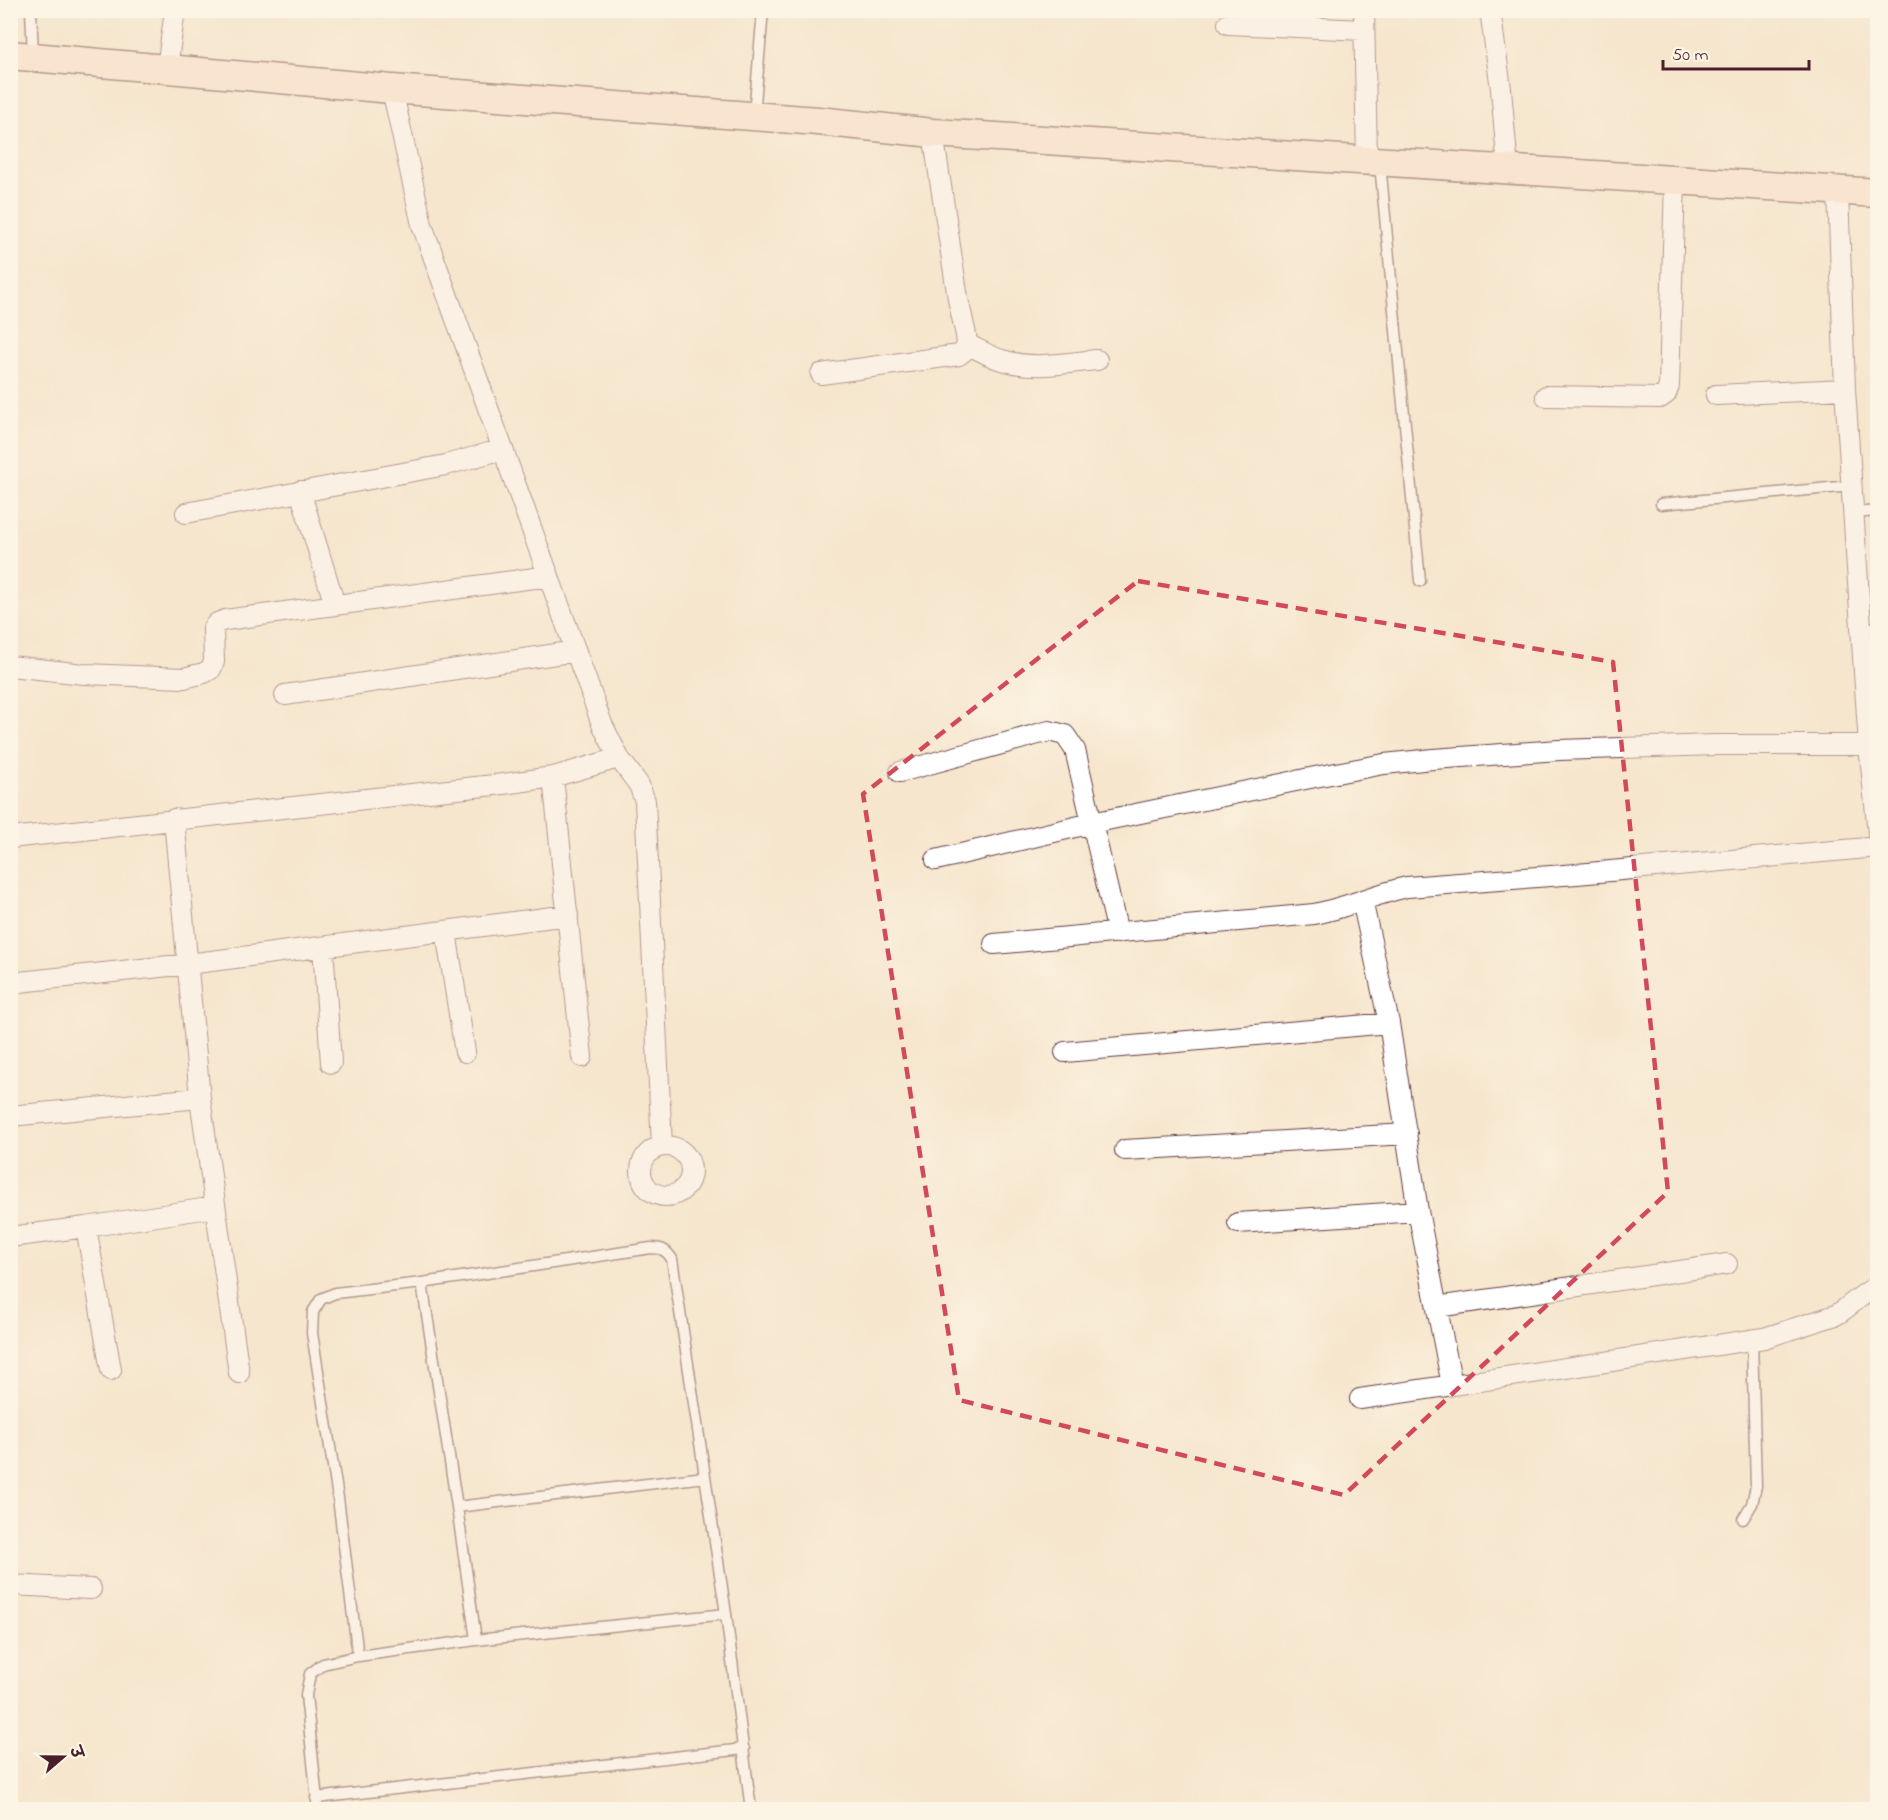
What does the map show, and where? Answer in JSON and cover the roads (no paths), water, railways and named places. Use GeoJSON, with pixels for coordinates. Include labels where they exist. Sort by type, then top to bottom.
{"type":"FeatureCollection","features":[{"type":"Feature","properties":{"kind":"street"},"geometry":{"type":"LineString","coordinates":[[167,68],[175,10]]}},
{"type":"Feature","properties":{"kind":"street"},"geometry":{"type":"LineString","coordinates":[[1364,10],[1373,161]]}},
{"type":"Feature","properties":{"kind":"street"},"geometry":{"type":"LineString","coordinates":[[1490,10],[1501,89],[1508,170]]}},
{"type":"Feature","properties":{"kind":"street"},"geometry":{"type":"LineString","coordinates":[[1228,24],[1364,30]]}},
{"type":"Feature","properties":{"kind":"street"},"geometry":{"type":"LineString","coordinates":[[22,56],[933,133],[1878,193]]}},
{"type":"Feature","properties":{"kind":"street"},"geometry":{"type":"LineString","coordinates":[[392,88],[422,225],[602,724],[619,758],[639,785],[645,801],[662,1146]]}},
{"type":"Feature","properties":{"kind":"street"},"geometry":{"type":"LineString","coordinates":[[821,374],[959,355],[964,351],[967,344],[933,133]]}},
{"type":"Feature","properties":{"kind":"street"},"geometry":{"type":"LineString","coordinates":[[1546,396],[1660,398],[1666,394],[1669,386],[1675,180]]}},
{"type":"Feature","properties":{"kind":"street"},"geometry":{"type":"LineString","coordinates":[[1838,191],[1851,486],[1870,628],[1878,833]]}},
{"type":"Feature","properties":{"kind":"street"},"geometry":{"type":"LineString","coordinates":[[967,344],[1000,360],[1024,365],[1044,366],[1097,360]]}},
{"type":"Feature","properties":{"kind":"street"},"geometry":{"type":"LineString","coordinates":[[1716,395],[1845,389]]}},
{"type":"Feature","properties":{"kind":"street"},"geometry":{"type":"LineString","coordinates":[[186,513],[446,465],[503,449]]}},
{"type":"Feature","properties":{"kind":"street"},"geometry":{"type":"LineString","coordinates":[[300,491],[335,605]]}},
{"type":"Feature","properties":{"kind":"street"},"geometry":{"type":"LineString","coordinates":[[10,666],[84,674],[192,677],[211,669],[214,662],[213,628],[225,620],[549,576]]}},
{"type":"Feature","properties":{"kind":"street"},"geometry":{"type":"LineString","coordinates":[[285,695],[576,651]]}},
{"type":"Feature","properties":{"kind":"street"},"geometry":{"type":"LineString","coordinates":[[900,772],[1049,731],[1065,735],[1075,750],[1118,933]]}},
{"type":"Feature","properties":{"kind":"street"},"geometry":{"type":"LineString","coordinates":[[936,860],[1351,769],[1433,759],[1638,747],[1874,746]]}},
{"type":"Feature","properties":{"kind":"street"},"geometry":{"type":"LineString","coordinates":[[10,837],[503,784],[553,777],[619,758]]}},
{"type":"Feature","properties":{"kind":"street"},"geometry":{"type":"LineString","coordinates":[[553,777],[582,1057]]}},
{"type":"Feature","properties":{"kind":"street"},"geometry":{"type":"LineString","coordinates":[[174,819],[200,1098],[239,1373]]}},
{"type":"Feature","properties":{"kind":"street"},"geometry":{"type":"LineString","coordinates":[[994,944],[1314,914],[1336,910],[1407,886],[1577,874],[1878,847]]}},
{"type":"Feature","properties":{"kind":"street"},"geometry":{"type":"LineString","coordinates":[[1362,900],[1389,1023],[1418,1211],[1452,1385]]}},
{"type":"Feature","properties":{"kind":"street"},"geometry":{"type":"LineString","coordinates":[[10,983],[188,964],[568,915]]}},
{"type":"Feature","properties":{"kind":"street"},"geometry":{"type":"LineString","coordinates":[[446,932],[465,1052]]}},
{"type":"Feature","properties":{"kind":"street"},"geometry":{"type":"LineString","coordinates":[[323,947],[332,1062]]}},
{"type":"Feature","properties":{"kind":"street"},"geometry":{"type":"LineString","coordinates":[[1065,1052],[1389,1023]]}},
{"type":"Feature","properties":{"kind":"street"},"geometry":{"type":"LineString","coordinates":[[10,1116],[200,1098]]}},
{"type":"Feature","properties":{"kind":"street"},"geometry":{"type":"LineString","coordinates":[[1125,1150],[1407,1134]]}},
{"type":"Feature","properties":{"kind":"street"},"geometry":{"type":"LineString","coordinates":[[10,1237],[215,1207]]}},
{"type":"Feature","properties":{"kind":"street"},"geometry":{"type":"LineString","coordinates":[[1238,1223],[1418,1211]]}},
{"type":"Feature","properties":{"kind":"street"},"geometry":{"type":"LineString","coordinates":[[86,1227],[111,1370]]}},
{"type":"Feature","properties":{"kind":"street"},"geometry":{"type":"LineString","coordinates":[[1437,1307],[1727,1264]]}},
{"type":"Feature","properties":{"kind":"street"},"geometry":{"type":"LineString","coordinates":[[1360,1399],[1786,1332],[1836,1315],[1847,1309],[1868,1290],[1878,1286]]}},
{"type":"Feature","properties":{"kind":"street"},"geometry":{"type":"LineString","coordinates":[[10,1585],[91,1588]]}},
{"type":"Feature","properties":{"kind":"lane"},"geometry":{"type":"LineString","coordinates":[[22,56],[31,10]]}},
{"type":"Feature","properties":{"kind":"lane"},"geometry":{"type":"LineString","coordinates":[[753,116],[763,10]]}},
{"type":"Feature","properties":{"kind":"lane"},"geometry":{"type":"LineString","coordinates":[[1373,161],[1420,581]]}},
{"type":"Feature","properties":{"kind":"lane"},"geometry":{"type":"LineString","coordinates":[[1661,504],[1851,486]]}},
{"type":"Feature","properties":{"kind":"lane"},"geometry":{"type":"LineString","coordinates":[[1853,513],[1878,511]]}},
{"type":"Feature","properties":{"kind":"lane"},"geometry":{"type":"LineString","coordinates":[[358,1656],[338,1498],[312,1333],[313,1312],[321,1299],[335,1293],[422,1283],[660,1248],[667,1251],[672,1259],[726,1614],[751,1809]]}},
{"type":"Feature","properties":{"kind":"lane"},"geometry":{"type":"LineString","coordinates":[[422,1283],[476,1640]]}},
{"type":"Feature","properties":{"kind":"lane"},"geometry":{"type":"LineString","coordinates":[[1743,1519],[1752,1504],[1756,1486],[1752,1339]]}},
{"type":"Feature","properties":{"kind":"lane"},"geometry":{"type":"LineString","coordinates":[[457,1507],[705,1477]]}},
{"type":"Feature","properties":{"kind":"lane"},"geometry":{"type":"LineString","coordinates":[[726,1614],[476,1640],[358,1656],[323,1664],[310,1674],[306,1695],[317,1804],[744,1749]]}}]}
